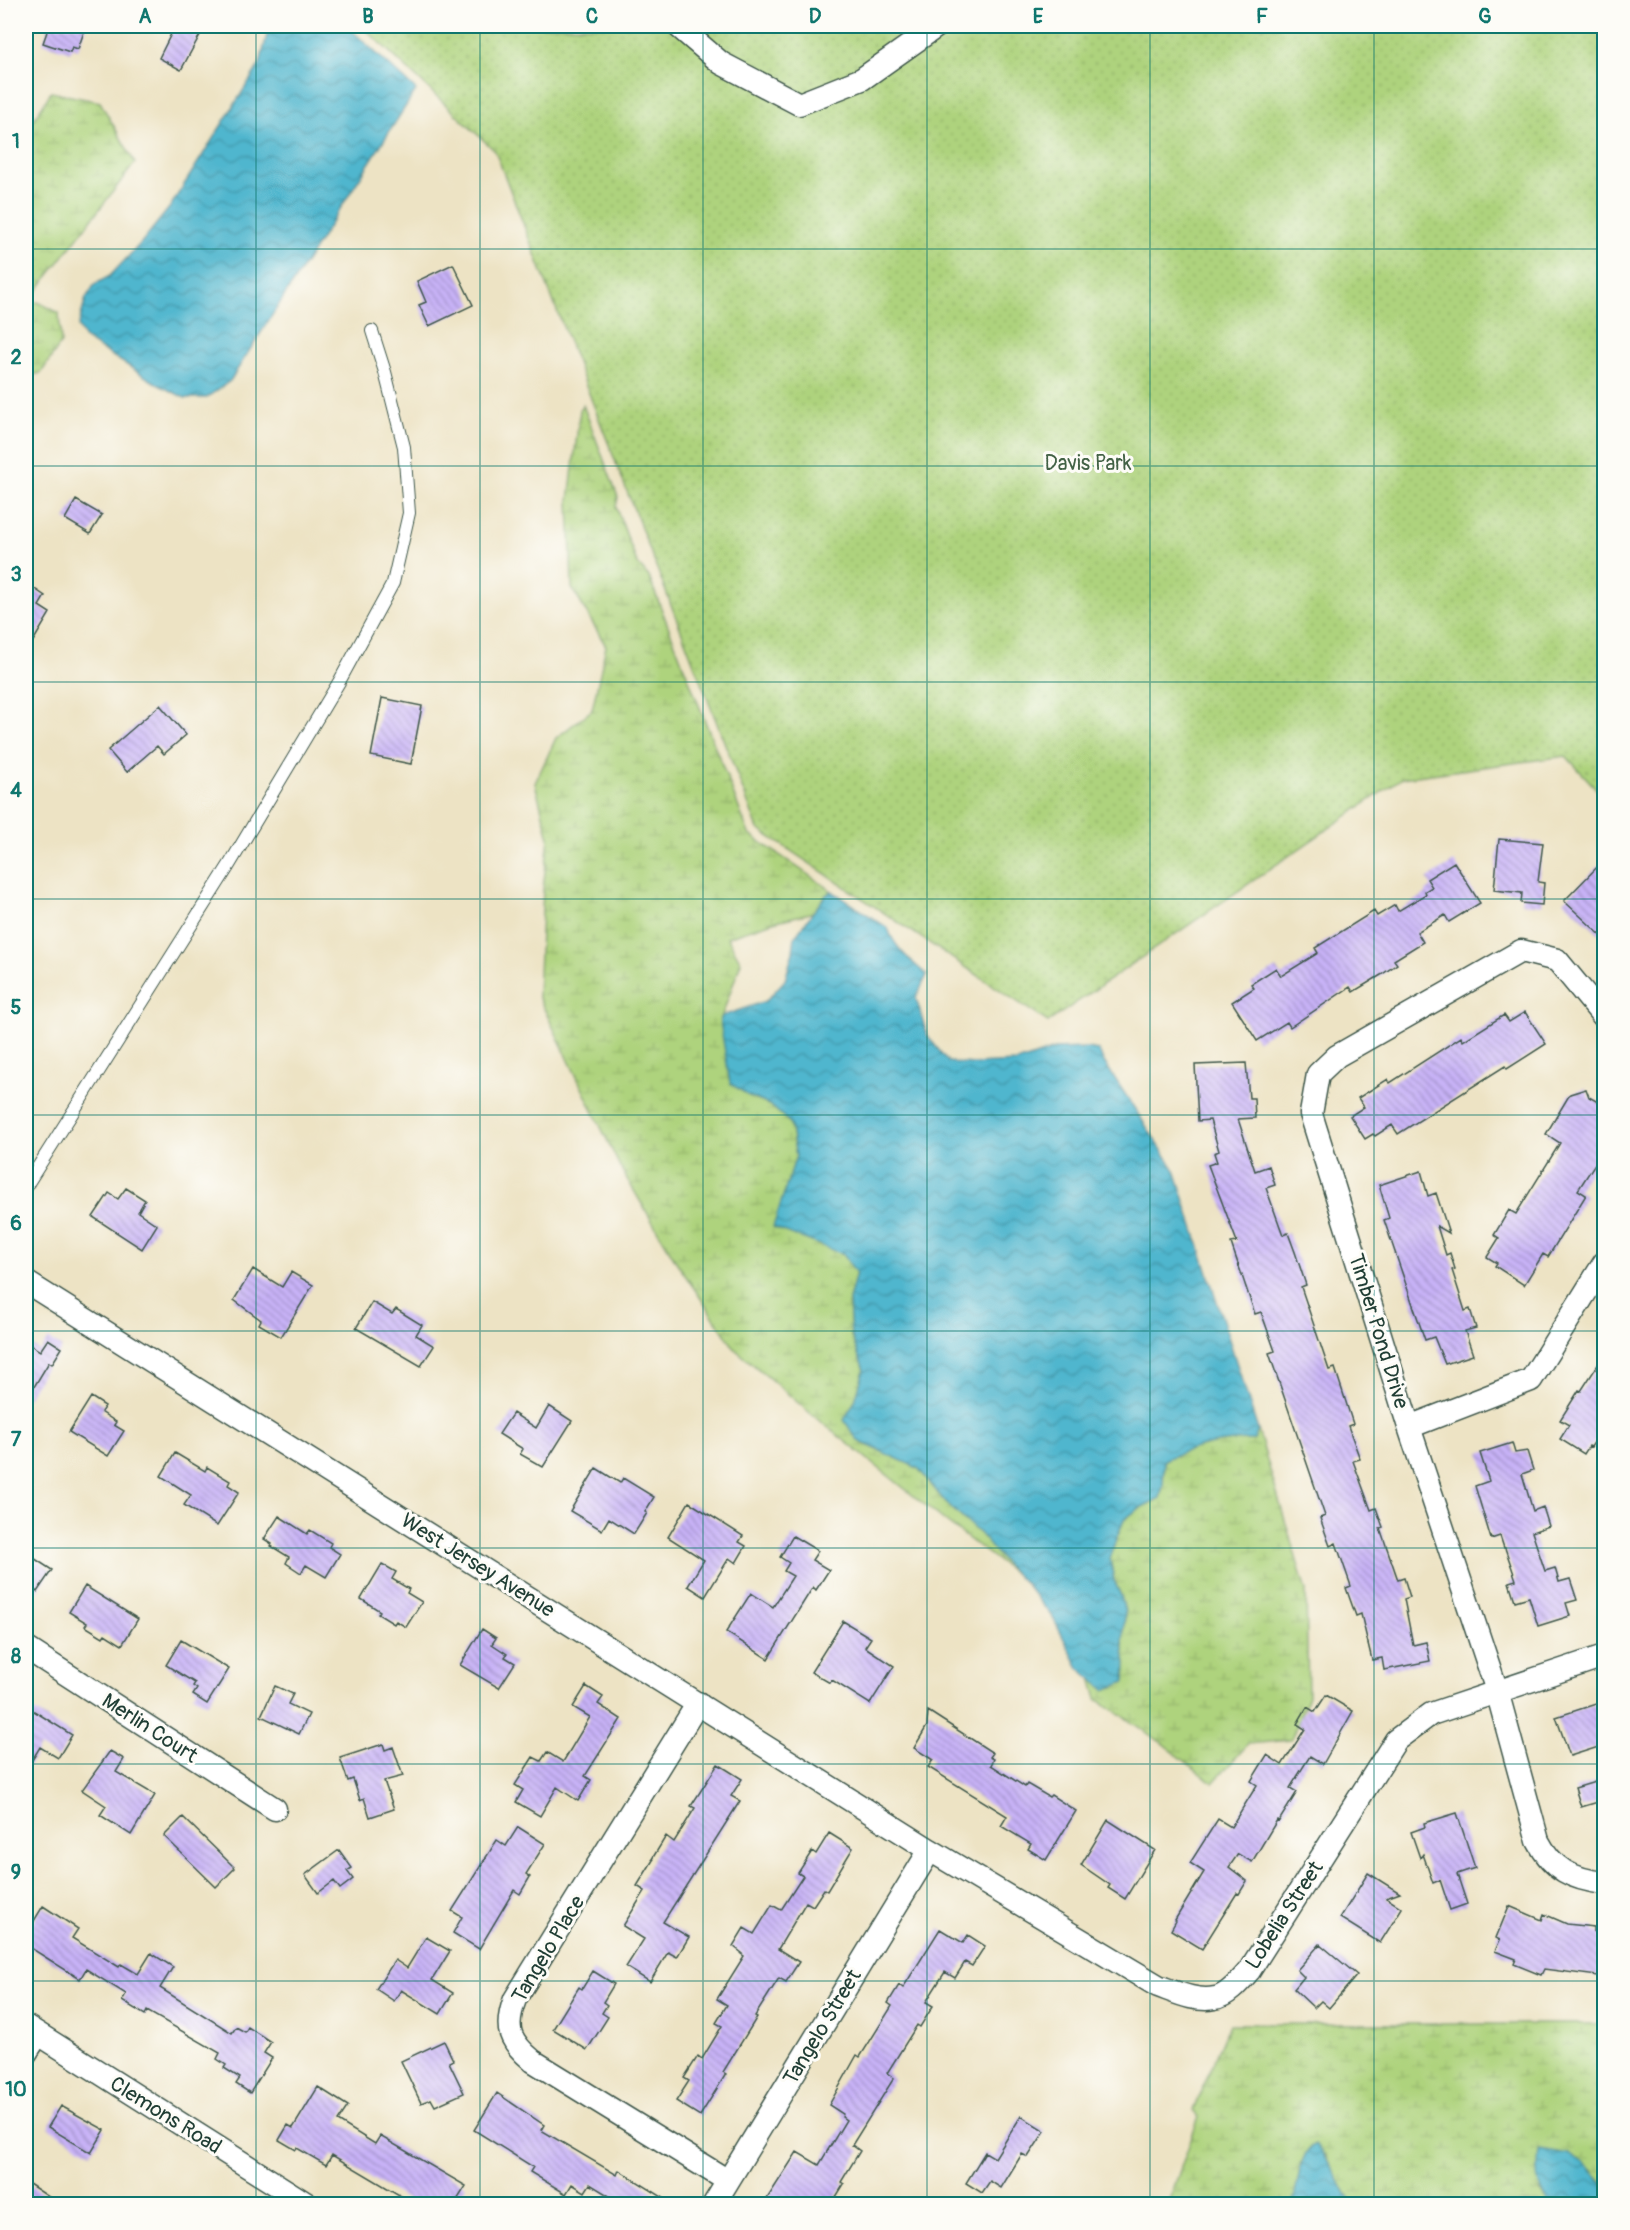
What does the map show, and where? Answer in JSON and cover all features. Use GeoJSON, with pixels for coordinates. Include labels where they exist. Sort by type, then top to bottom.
{"type":"FeatureCollection","features":[{"type":"Feature","properties":{"kind":"street"},"geometry":{"type":"LineString","coordinates":[[678,26],[721,63],[799,104],[862,79],[938,26]]}},
{"type":"Feature","properties":{"kind":"street","name":"Timber Pond Drive"},"geometry":{"type":"LineString","coordinates":[[1605,1017],[1557,960],[1521,951],[1337,1056],[1318,1074],[1311,1114],[1409,1428],[1497,1691],[1538,1841],[1546,1857],[1559,1869],[1575,1877],[1605,1883]]}},
{"type":"Feature","properties":{"kind":"street"},"geometry":{"type":"LineString","coordinates":[[1409,1428],[1530,1380],[1605,1263]]}},
{"type":"Feature","properties":{"kind":"street","name":"West Jersey Avenue"},"geometry":{"type":"LineString","coordinates":[[26,1282],[930,1850]]}},
{"type":"Feature","properties":{"kind":"street","name":"Merlin Court"},"geometry":{"type":"LineString","coordinates":[[26,1648],[275,1809]]}},
{"type":"Feature","properties":{"kind":"street","name":"Lobelia Street"},"geometry":{"type":"LineString","coordinates":[[930,1850],[1158,1986],[1189,1997],[1215,1998],[1232,1988],[1249,1971],[1396,1740],[1431,1714],[1605,1656]]}},
{"type":"Feature","properties":{"kind":"street","name":"Tangelo Place"},"geometry":{"type":"LineString","coordinates":[[698,1703],[515,1999],[509,2017],[510,2034],[519,2050],[533,2061],[728,2181]]}},
{"type":"Feature","properties":{"kind":"street","name":"Tangelo Street"},"geometry":{"type":"LineString","coordinates":[[714,2205],[930,1850]]}},
{"type":"Feature","properties":{"kind":"street","name":"Clemons Road"},"geometry":{"type":"LineString","coordinates":[[30,2038],[307,2205]]}},
{"type":"Feature","properties":{"kind":"lane"},"geometry":{"type":"LineString","coordinates":[[26,1186],[235,857],[339,682],[393,582],[409,513],[404,447],[372,331]]}},
{"type":"Feature","properties":{"kind":"green space","name":"Davis Park"},"geometry":{"type":"Polygon","coordinates":[[[362,26],[1604,26],[1604,797],[1566,756],[1402,778],[1048,1022],[758,829],[495,151],[362,26]]]}},
{"type":"Feature","properties":{"kind":"green space"},"geometry":{"type":"Polygon","coordinates":[[[51,92],[100,102],[135,163],[32,297],[26,293],[26,132],[51,92]]]}},
{"type":"Feature","properties":{"kind":"green space"},"geometry":{"type":"Polygon","coordinates":[[[38,302],[59,313],[61,343],[41,373],[26,376],[26,304],[38,302]]]}},
{"type":"Feature","properties":{"kind":"green space"},"geometry":{"type":"Polygon","coordinates":[[[583,405],[618,497],[616,507],[637,563],[649,577],[749,834],[832,891],[826,895],[814,912],[727,937],[741,962],[720,1021],[749,1096],[771,1106],[790,1122],[796,1156],[787,1186],[815,1242],[844,1254],[856,1273],[849,1300],[851,1335],[864,1370],[855,1401],[845,1420],[858,1441],[918,1468],[946,1503],[980,1534],[1018,1576],[816,1418],[735,1349],[677,1263],[621,1169],[538,996],[543,889],[549,838],[535,783],[556,738],[592,710],[606,646],[572,588],[569,500],[580,410],[583,405]]]}},
{"type":"Feature","properties":{"kind":"green space"},"geometry":{"type":"Polygon","coordinates":[[[1258,1430],[1306,1591],[1308,1696],[1291,1740],[1248,1744],[1213,1783],[1162,1743],[1097,1699],[1091,1678],[1105,1690],[1126,1664],[1123,1643],[1125,1612],[1114,1580],[1110,1559],[1124,1520],[1138,1509],[1160,1498],[1164,1460],[1208,1445],[1254,1440],[1258,1430]]]}},
{"type":"Feature","properties":{"kind":"green space"},"geometry":{"type":"Polygon","coordinates":[[[1230,2024],[1604,2024],[1604,2185],[1590,2169],[1540,2190],[1550,2204],[1353,2204],[1336,2178],[1325,2154],[1301,2163],[1297,2192],[1292,2204],[1168,2204],[1199,2117],[1193,2110],[1230,2024]]]}},
{"type":"Feature","properties":{"kind":"water"},"geometry":{"type":"Polygon","coordinates":[[[269,26],[347,26],[416,90],[230,381],[206,398],[185,398],[159,385],[85,339],[78,327],[86,298],[95,284],[110,276],[170,207],[260,64],[269,26]]]}},
{"type":"Feature","properties":{"kind":"water"},"geometry":{"type":"Polygon","coordinates":[[[832,891],[888,928],[899,948],[927,975],[916,998],[927,1035],[948,1062],[974,1064],[1017,1062],[1055,1049],[1098,1050],[1175,1170],[1258,1430],[1254,1440],[1208,1445],[1164,1460],[1160,1498],[1138,1509],[1124,1520],[1110,1559],[1114,1580],[1125,1612],[1123,1643],[1126,1664],[1125,1682],[1105,1690],[1079,1668],[1053,1618],[1024,1582],[980,1534],[946,1503],[918,1468],[858,1441],[844,1420],[855,1401],[864,1370],[851,1335],[849,1300],[856,1273],[843,1254],[773,1227],[796,1156],[790,1123],[771,1106],[749,1096],[730,1083],[720,1021],[722,1016],[766,1001],[785,980],[795,936],[826,895],[832,891]]]}},
{"type":"Feature","properties":{"kind":"water"},"geometry":{"type":"Polygon","coordinates":[[[1315,2145],[1326,2158],[1353,2204],[1292,2204],[1305,2155],[1315,2145]]]}},
{"type":"Feature","properties":{"kind":"water"},"geometry":{"type":"Polygon","coordinates":[[[1539,2149],[1568,2154],[1590,2169],[1604,2185],[1604,2204],[1550,2204],[1542,2191],[1538,2178],[1539,2149]]]}},
{"type":"Feature","properties":{"kind":"building"},"geometry":{"type":"Polygon","coordinates":[[[49,26],[86,26],[78,49],[72,47],[70,52],[43,43],[49,26]]]}},
{"type":"Feature","properties":{"kind":"building"},"geometry":{"type":"Polygon","coordinates":[[[175,26],[187,26],[201,33],[181,70],[159,58],[175,26]]]}},
{"type":"Feature","properties":{"kind":"building"},"geometry":{"type":"Polygon","coordinates":[[[453,264],[473,305],[429,326],[419,305],[426,302],[417,281],[453,264]]]}},
{"type":"Feature","properties":{"kind":"building"},"geometry":{"type":"Polygon","coordinates":[[[76,500],[102,515],[90,534],[65,519],[76,500]]]}},
{"type":"Feature","properties":{"kind":"building"},"geometry":{"type":"Polygon","coordinates":[[[26,583],[45,596],[39,606],[50,613],[26,653],[26,583]]]}},
{"type":"Feature","properties":{"kind":"building"},"geometry":{"type":"Polygon","coordinates":[[[382,698],[422,706],[411,764],[371,756],[382,698]]]}},
{"type":"Feature","properties":{"kind":"building"},"geometry":{"type":"Polygon","coordinates":[[[160,705],[186,735],[164,754],[157,746],[127,772],[108,750],[160,705]]]}},
{"type":"Feature","properties":{"kind":"building"},"geometry":{"type":"Polygon","coordinates":[[[1499,839],[1543,843],[1538,882],[1544,883],[1542,905],[1521,903],[1522,893],[1494,890],[1499,839]]]}},
{"type":"Feature","properties":{"kind":"building"},"geometry":{"type":"Polygon","coordinates":[[[1605,859],[1605,939],[1564,901],[1605,859]]]}},
{"type":"Feature","properties":{"kind":"building"},"geometry":{"type":"Polygon","coordinates":[[[1454,862],[1480,903],[1449,922],[1445,915],[1417,932],[1423,942],[1394,960],[1397,964],[1381,975],[1353,992],[1350,987],[1290,1027],[1287,1022],[1257,1041],[1232,1002],[1254,988],[1251,984],[1276,968],[1281,976],[1318,953],[1315,948],[1374,911],[1377,916],[1395,905],[1398,911],[1426,894],[1425,891],[1432,887],[1427,879],[1454,862]]]}},
{"type":"Feature","properties":{"kind":"building"},"geometry":{"type":"Polygon","coordinates":[[[1525,1012],[1546,1044],[1507,1069],[1505,1066],[1398,1134],[1392,1125],[1375,1136],[1373,1134],[1365,1139],[1350,1116],[1364,1107],[1358,1098],[1388,1079],[1390,1083],[1461,1037],[1463,1041],[1504,1015],[1509,1022],[1525,1012]]]}},
{"type":"Feature","properties":{"kind":"building"},"geometry":{"type":"Polygon","coordinates":[[[1246,1063],[1249,1098],[1254,1098],[1255,1118],[1238,1119],[1255,1171],[1269,1166],[1275,1185],[1266,1188],[1283,1235],[1288,1233],[1306,1285],[1301,1287],[1329,1370],[1335,1368],[1353,1424],[1348,1426],[1360,1459],[1353,1461],[1371,1510],[1376,1508],[1383,1527],[1380,1528],[1398,1580],[1404,1578],[1410,1597],[1404,1599],[1413,1645],[1426,1642],[1430,1661],[1384,1670],[1382,1658],[1372,1660],[1361,1614],[1356,1616],[1346,1588],[1351,1586],[1336,1543],[1330,1546],[1320,1518],[1325,1516],[1269,1353],[1275,1351],[1261,1312],[1255,1314],[1231,1243],[1237,1242],[1208,1165],[1217,1162],[1214,1153],[1219,1151],[1210,1120],[1198,1121],[1195,1065],[1246,1063]]]}},
{"type":"Feature","properties":{"kind":"building"},"geometry":{"type":"Polygon","coordinates":[[[1586,1089],[1589,1097],[1605,1106],[1605,1148],[1578,1190],[1586,1195],[1548,1257],[1543,1254],[1524,1285],[1495,1266],[1497,1263],[1487,1257],[1499,1238],[1494,1235],[1509,1210],[1516,1214],[1560,1143],[1546,1134],[1570,1094],[1586,1089]]]}},
{"type":"Feature","properties":{"kind":"building"},"geometry":{"type":"Polygon","coordinates":[[[1421,1171],[1428,1196],[1436,1193],[1449,1233],[1437,1226],[1446,1255],[1450,1253],[1455,1269],[1452,1270],[1465,1311],[1470,1309],[1476,1328],[1465,1331],[1473,1355],[1445,1364],[1434,1337],[1425,1340],[1384,1220],[1389,1218],[1379,1185],[1421,1171]]]}},
{"type":"Feature","properties":{"kind":"building"},"geometry":{"type":"Polygon","coordinates":[[[126,1188],[145,1200],[138,1212],[157,1225],[142,1249],[93,1217],[109,1193],[118,1199],[126,1188]]]}},
{"type":"Feature","properties":{"kind":"building"},"geometry":{"type":"Polygon","coordinates":[[[253,1269],[282,1287],[291,1272],[313,1285],[281,1337],[259,1324],[261,1320],[234,1300],[253,1269]]]}},
{"type":"Feature","properties":{"kind":"building"},"geometry":{"type":"Polygon","coordinates":[[[372,1302],[392,1314],[396,1309],[422,1325],[416,1335],[434,1346],[421,1366],[356,1328],[372,1302]]]}},
{"type":"Feature","properties":{"kind":"building"},"geometry":{"type":"Polygon","coordinates":[[[48,1339],[62,1348],[52,1364],[49,1362],[26,1400],[26,1342],[40,1351],[48,1339]]]}},
{"type":"Feature","properties":{"kind":"building"},"geometry":{"type":"Polygon","coordinates":[[[1605,1354],[1605,1426],[1584,1454],[1560,1439],[1569,1425],[1560,1420],[1605,1354]]]}},
{"type":"Feature","properties":{"kind":"building"},"geometry":{"type":"Polygon","coordinates":[[[91,1397],[105,1406],[101,1412],[116,1422],[114,1425],[124,1431],[108,1456],[69,1432],[91,1397]]]}},
{"type":"Feature","properties":{"kind":"building"},"geometry":{"type":"Polygon","coordinates":[[[549,1406],[572,1421],[543,1467],[520,1454],[523,1449],[499,1434],[513,1413],[536,1428],[549,1406]]]}},
{"type":"Feature","properties":{"kind":"building"},"geometry":{"type":"Polygon","coordinates":[[[1512,1443],[1515,1453],[1527,1451],[1533,1470],[1522,1474],[1533,1511],[1543,1507],[1549,1526],[1532,1532],[1545,1571],[1555,1568],[1559,1582],[1570,1579],[1577,1600],[1566,1603],[1570,1616],[1538,1626],[1529,1597],[1515,1601],[1509,1582],[1516,1580],[1505,1548],[1500,1536],[1491,1539],[1475,1486],[1489,1481],[1480,1453],[1512,1443]]]}},
{"type":"Feature","properties":{"kind":"building"},"geometry":{"type":"Polygon","coordinates":[[[175,1453],[205,1471],[207,1467],[230,1481],[228,1485],[239,1492],[217,1526],[184,1505],[191,1495],[161,1476],[175,1453]]]}},
{"type":"Feature","properties":{"kind":"building"},"geometry":{"type":"Polygon","coordinates":[[[596,1468],[620,1483],[623,1478],[654,1497],[634,1534],[609,1518],[602,1530],[570,1511],[596,1468]]]}},
{"type":"Feature","properties":{"kind":"building"},"geometry":{"type":"Polygon","coordinates":[[[689,1502],[743,1536],[739,1542],[746,1546],[736,1563],[729,1558],[705,1597],[688,1586],[704,1560],[668,1537],[689,1502]]]}},
{"type":"Feature","properties":{"kind":"building"},"geometry":{"type":"Polygon","coordinates":[[[279,1516],[307,1534],[310,1530],[331,1543],[329,1547],[340,1554],[326,1577],[306,1565],[301,1573],[286,1563],[289,1557],[264,1539],[279,1516]]]}},
{"type":"Feature","properties":{"kind":"building"},"geometry":{"type":"Polygon","coordinates":[[[793,1536],[818,1551],[812,1560],[829,1570],[816,1590],[813,1587],[768,1659],[726,1632],[751,1593],[773,1607],[793,1576],[784,1571],[789,1563],[780,1557],[793,1536]]]}},
{"type":"Feature","properties":{"kind":"building"},"geometry":{"type":"Polygon","coordinates":[[[26,1553],[52,1570],[37,1592],[26,1585],[26,1553]]]}},
{"type":"Feature","properties":{"kind":"building"},"geometry":{"type":"Polygon","coordinates":[[[382,1564],[396,1572],[392,1579],[409,1589],[407,1593],[422,1602],[406,1627],[396,1621],[394,1624],[378,1614],[380,1611],[361,1599],[382,1564]]]}},
{"type":"Feature","properties":{"kind":"building"},"geometry":{"type":"Polygon","coordinates":[[[85,1586],[138,1619],[122,1645],[105,1634],[103,1637],[85,1626],[87,1623],[69,1612],[85,1586]]]}},
{"type":"Feature","properties":{"kind":"building"},"geometry":{"type":"Polygon","coordinates":[[[843,1621],[871,1638],[865,1647],[894,1666],[870,1704],[832,1680],[830,1683],[811,1672],[843,1621]]]}},
{"type":"Feature","properties":{"kind":"building"},"geometry":{"type":"Polygon","coordinates":[[[482,1629],[496,1638],[492,1644],[507,1654],[505,1657],[515,1663],[499,1688],[460,1665],[482,1629]]]}},
{"type":"Feature","properties":{"kind":"building"},"geometry":{"type":"Polygon","coordinates":[[[181,1640],[229,1669],[207,1704],[193,1695],[197,1689],[193,1686],[195,1683],[166,1665],[181,1640]]]}},
{"type":"Feature","properties":{"kind":"building"},"geometry":{"type":"Polygon","coordinates":[[[275,1686],[293,1694],[288,1704],[309,1714],[299,1734],[261,1716],[275,1686]]]}},
{"type":"Feature","properties":{"kind":"building"},"geometry":{"type":"Polygon","coordinates":[[[586,1686],[603,1697],[598,1704],[621,1719],[585,1776],[591,1780],[578,1801],[557,1787],[540,1816],[516,1802],[523,1790],[515,1785],[533,1757],[541,1761],[547,1752],[563,1762],[590,1717],[573,1707],[586,1686]]]}},
{"type":"Feature","properties":{"kind":"building"},"geometry":{"type":"Polygon","coordinates":[[[1326,1695],[1353,1711],[1323,1764],[1310,1756],[1290,1788],[1297,1792],[1252,1862],[1238,1854],[1229,1867],[1247,1881],[1202,1949],[1171,1930],[1204,1872],[1190,1863],[1218,1819],[1231,1827],[1257,1785],[1251,1781],[1267,1755],[1282,1765],[1305,1729],[1297,1724],[1307,1707],[1315,1712],[1326,1695]]]}},
{"type":"Feature","properties":{"kind":"building"},"geometry":{"type":"Polygon","coordinates":[[[1605,1701],[1605,1745],[1570,1756],[1556,1717],[1605,1701]]]}},
{"type":"Feature","properties":{"kind":"building"},"geometry":{"type":"Polygon","coordinates":[[[26,1706],[72,1735],[58,1758],[40,1747],[26,1770],[26,1706]]]}},
{"type":"Feature","properties":{"kind":"building"},"geometry":{"type":"Polygon","coordinates":[[[928,1711],[993,1753],[990,1757],[994,1759],[991,1765],[1025,1787],[1027,1784],[1049,1797],[1051,1795],[1076,1811],[1046,1860],[1028,1849],[1031,1844],[1001,1826],[1007,1816],[928,1767],[933,1760],[914,1748],[927,1726],[928,1711]]]}},
{"type":"Feature","properties":{"kind":"building"},"geometry":{"type":"Polygon","coordinates":[[[383,1744],[385,1750],[393,1747],[403,1776],[384,1781],[394,1809],[370,1817],[364,1798],[360,1800],[353,1779],[348,1781],[340,1758],[383,1744]]]}},
{"type":"Feature","properties":{"kind":"building"},"geometry":{"type":"Polygon","coordinates":[[[110,1751],[124,1759],[116,1772],[155,1795],[131,1835],[100,1815],[106,1806],[82,1790],[110,1751]]]}},
{"type":"Feature","properties":{"kind":"building"},"geometry":{"type":"Polygon","coordinates":[[[718,1764],[742,1779],[731,1796],[740,1801],[663,1922],[689,1937],[677,1957],[668,1952],[650,1982],[626,1967],[644,1939],[623,1926],[645,1891],[637,1886],[652,1859],[666,1836],[674,1842],[695,1808],[691,1806],[718,1764]]]}},
{"type":"Feature","properties":{"kind":"building"},"geometry":{"type":"Polygon","coordinates":[[[1605,1779],[1605,1800],[1581,1807],[1575,1788],[1605,1779]]]}},
{"type":"Feature","properties":{"kind":"building"},"geometry":{"type":"Polygon","coordinates":[[[1457,1813],[1475,1868],[1457,1874],[1467,1904],[1450,1910],[1440,1880],[1433,1883],[1423,1854],[1420,1858],[1411,1832],[1425,1827],[1424,1823],[1457,1813]]]}},
{"type":"Feature","properties":{"kind":"building"},"geometry":{"type":"Polygon","coordinates":[[[183,1817],[235,1868],[216,1887],[164,1836],[183,1817]]]}},
{"type":"Feature","properties":{"kind":"building"},"geometry":{"type":"Polygon","coordinates":[[[1108,1820],[1155,1850],[1125,1899],[1108,1888],[1110,1885],[1081,1865],[1108,1820]]]}},
{"type":"Feature","properties":{"kind":"building"},"geometry":{"type":"Polygon","coordinates":[[[518,1827],[545,1844],[526,1874],[530,1877],[520,1894],[514,1890],[479,1949],[453,1933],[462,1917],[452,1911],[497,1840],[506,1846],[518,1827]]]}},
{"type":"Feature","properties":{"kind":"building"},"geometry":{"type":"Polygon","coordinates":[[[829,1833],[853,1848],[827,1891],[824,1889],[813,1906],[806,1902],[778,1949],[799,1962],[786,1982],[779,1978],[755,2016],[757,2017],[723,2072],[726,2074],[700,2116],[676,2101],[689,2081],[684,2078],[698,2056],[702,2059],[722,2026],[716,2023],[727,2005],[717,1999],[744,1956],[733,1946],[744,1928],[754,1934],[772,1905],[781,1910],[803,1876],[798,1873],[812,1851],[816,1854],[829,1833]]]}},
{"type":"Feature","properties":{"kind":"building"},"geometry":{"type":"Polygon","coordinates":[[[339,1850],[352,1868],[347,1871],[353,1879],[340,1889],[334,1881],[318,1893],[305,1875],[339,1850]]]}},
{"type":"Feature","properties":{"kind":"building"},"geometry":{"type":"Polygon","coordinates":[[[1368,1873],[1400,1893],[1386,1898],[1402,1908],[1380,1943],[1340,1918],[1368,1873]]]}},
{"type":"Feature","properties":{"kind":"building"},"geometry":{"type":"Polygon","coordinates":[[[43,1906],[78,1929],[72,1938],[119,1967],[121,1964],[138,1974],[151,1953],[173,1967],[160,1988],[232,2033],[236,2027],[245,2032],[248,2027],[271,2042],[264,2053],[272,2058],[250,2093],[236,2084],[240,2078],[224,2068],[226,2065],[217,2059],[220,2053],[147,2011],[145,2015],[122,2001],[126,1994],[86,1969],[80,1979],[26,1945],[26,1934],[43,1906]]]}},
{"type":"Feature","properties":{"kind":"building"},"geometry":{"type":"Polygon","coordinates":[[[1509,1906],[1542,1920],[1544,1914],[1567,1924],[1594,1927],[1594,1932],[1605,1934],[1605,1977],[1544,1969],[1541,1975],[1514,1964],[1516,1959],[1495,1951],[1500,1940],[1496,1938],[1509,1906]]]}},
{"type":"Feature","properties":{"kind":"building"},"geometry":{"type":"Polygon","coordinates":[[[940,1929],[963,1943],[968,1935],[985,1946],[972,1966],[965,1962],[955,1978],[945,1972],[926,2002],[933,2006],[920,2027],[917,2025],[887,2073],[894,2078],[852,2145],[860,2151],[841,2182],[844,2184],[831,2205],[763,2205],[797,2152],[819,2165],[846,2120],[842,2117],[843,2114],[829,2105],[857,2055],[860,2057],[892,2006],[888,2003],[899,1985],[903,1988],[940,1929]]]}},
{"type":"Feature","properties":{"kind":"building"},"geometry":{"type":"Polygon","coordinates":[[[426,1937],[450,1951],[432,1980],[453,1993],[440,2014],[401,1990],[394,2001],[376,1989],[395,1960],[407,1968],[426,1937]]]}},
{"type":"Feature","properties":{"kind":"building"},"geometry":{"type":"Polygon","coordinates":[[[1320,1944],[1357,1975],[1329,2008],[1321,2001],[1314,2008],[1294,1989],[1304,1977],[1297,1970],[1320,1944]]]}},
{"type":"Feature","properties":{"kind":"building"},"geometry":{"type":"Polygon","coordinates":[[[593,1971],[614,1984],[603,2002],[607,2005],[602,2013],[608,2017],[587,2050],[553,2029],[579,1987],[582,1989],[593,1971]]]}},
{"type":"Feature","properties":{"kind":"building"},"geometry":{"type":"Polygon","coordinates":[[[444,2041],[453,2060],[449,2062],[464,2093],[435,2106],[431,2099],[421,2103],[401,2061],[444,2041]]]}},
{"type":"Feature","properties":{"kind":"building"},"geometry":{"type":"Polygon","coordinates":[[[318,2087],[348,2106],[338,2121],[375,2144],[380,2136],[466,2186],[454,2205],[416,2205],[332,2155],[326,2165],[279,2140],[288,2125],[293,2128],[318,2087]]]}},
{"type":"Feature","properties":{"kind":"building"},"geometry":{"type":"Polygon","coordinates":[[[497,2093],[544,2125],[541,2130],[617,2175],[619,2170],[675,2205],[624,2205],[590,2184],[585,2192],[572,2184],[566,2194],[530,2172],[533,2167],[474,2130],[497,2093]]]}},
{"type":"Feature","properties":{"kind":"building"},"geometry":{"type":"Polygon","coordinates":[[[61,2106],[105,2130],[91,2153],[48,2127],[61,2106]]]}},
{"type":"Feature","properties":{"kind":"building"},"geometry":{"type":"Polygon","coordinates":[[[1021,2116],[1045,2131],[1028,2157],[1022,2154],[1001,2188],[990,2181],[982,2193],[966,2183],[985,2152],[995,2158],[1021,2116]]]}},
{"type":"Feature","properties":{"kind":"building"},"geometry":{"type":"Polygon","coordinates":[[[26,2182],[61,2205],[26,2205],[26,2182]]]}}]}
